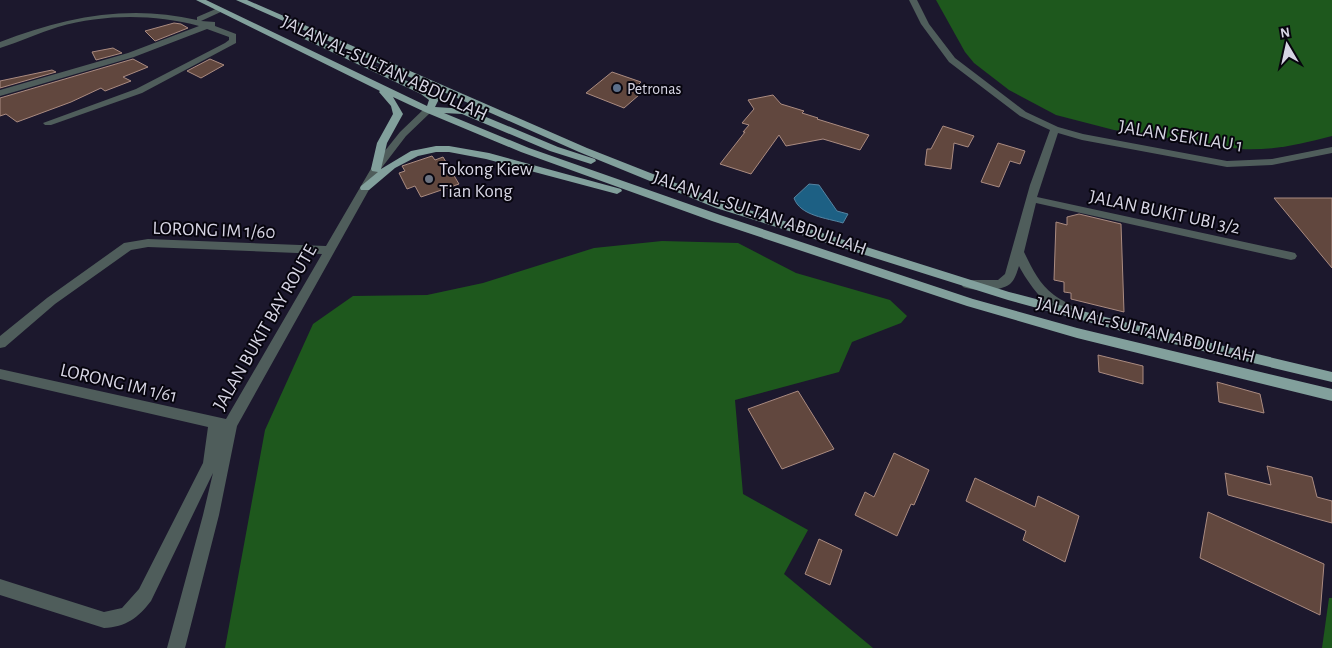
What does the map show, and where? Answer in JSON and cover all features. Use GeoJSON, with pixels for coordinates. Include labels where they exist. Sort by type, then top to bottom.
{"type":"FeatureCollection","features":[{"type":"Feature","properties":{"kind":"main road","name":"JALAN AL-SULTAN ABDULLAH"},"geometry":{"type":"LineString","coordinates":[[200,0],[428,110],[542,156],[716,218],[971,303],[1077,333],[1332,395]]}},
{"type":"Feature","properties":{"kind":"main road","name":"JALAN AL-SULTAN ABDULLAH"},"geometry":{"type":"LineString","coordinates":[[239,0],[574,146],[720,205],[967,284],[1085,317],[1332,377]]}},
{"type":"Feature","properties":{"kind":"main road"},"geometry":{"type":"LineString","coordinates":[[239,0],[277,24],[315,43],[424,92],[434,99],[434,103],[428,110]]}},
{"type":"Feature","properties":{"kind":"main road"},"geometry":{"type":"LineString","coordinates":[[376,169],[379,149],[386,134],[397,121],[398,114],[396,106],[382,89]]}},
{"type":"Feature","properties":{"kind":"main road"},"geometry":{"type":"LineString","coordinates":[[428,110],[464,112],[554,149],[720,205]]}},
{"type":"Feature","properties":{"kind":"main road"},"geometry":{"type":"LineString","coordinates":[[365,188],[394,164],[406,157],[424,151],[461,150],[716,218]]}},
{"type":"Feature","properties":{"kind":"street","name":"JALAN SEKILAU 1"},"geometry":{"type":"LineString","coordinates":[[913,0],[925,24],[952,60],[974,79],[1023,114],[1055,129],[1082,137],[1227,164],[1272,162],[1330,153]]}},
{"type":"Feature","properties":{"kind":"street"},"geometry":{"type":"LineString","coordinates":[[0,45],[62,23],[127,11],[157,10],[200,19],[233,36],[233,41],[209,56],[139,91],[48,123]]}},
{"type":"Feature","properties":{"kind":"street"},"geometry":{"type":"LineString","coordinates":[[200,19],[221,10]]}},
{"type":"Feature","properties":{"kind":"street"},"geometry":{"type":"LineString","coordinates":[[0,93],[131,55],[212,24]]}},
{"type":"Feature","properties":{"kind":"street","name":"JALAN BUKIT BAY ROUTE"},"geometry":{"type":"LineString","coordinates":[[176,648],[211,515],[222,424],[329,250],[376,169],[403,134],[428,110]]}},
{"type":"Feature","properties":{"kind":"street"},"geometry":{"type":"LineString","coordinates":[[967,284],[999,284],[1006,281],[1010,276],[1048,142],[1055,129]]}},
{"type":"Feature","properties":{"kind":"street","name":"JALAN BUKIT UBI 3/2"},"geometry":{"type":"LineString","coordinates":[[1032,199],[1291,256]]}},
{"type":"Feature","properties":{"kind":"street","name":"LORONG IM 1/60"},"geometry":{"type":"LineString","coordinates":[[0,343],[51,301],[128,246],[148,243],[329,250]]}},
{"type":"Feature","properties":{"kind":"street"},"geometry":{"type":"LineString","coordinates":[[1018,252],[1034,283],[1044,295],[1055,304],[1085,317]]}},
{"type":"Feature","properties":{"kind":"street","name":"LORONG IM 1/61"},"geometry":{"type":"LineString","coordinates":[[0,374],[222,424]]}},
{"type":"Feature","properties":{"kind":"street"},"geometry":{"type":"LineString","coordinates":[[0,588],[104,620],[118,620],[134,609],[145,595],[210,463],[222,424]]}},
{"type":"Feature","properties":{"kind":"green space"},"geometry":{"type":"Polygon","coordinates":[[[936,0],[1332,0],[1332,136],[1275,148],[1240,149],[1114,130],[1056,115],[1009,90],[974,63],[965,52],[936,0]]]}},
{"type":"Feature","properties":{"kind":"green space"},"geometry":{"type":"Polygon","coordinates":[[[662,241],[738,243],[796,273],[890,300],[907,316],[901,323],[852,342],[839,372],[735,400],[743,494],[808,530],[784,574],[873,648],[225,648],[265,430],[313,324],[353,296],[427,295],[483,283],[594,248],[662,241]]]}},
{"type":"Feature","properties":{"kind":"green space"},"geometry":{"type":"Polygon","coordinates":[[[1329,598],[1332,598],[1332,648],[1322,648],[1329,598]]]}},
{"type":"Feature","properties":{"kind":"water"},"geometry":{"type":"Polygon","coordinates":[[[809,184],[819,185],[837,211],[848,214],[843,223],[808,213],[797,204],[794,198],[809,184]]]}},
{"type":"Feature","properties":{"kind":"building"},"geometry":{"type":"Polygon","coordinates":[[[174,23],[188,28],[155,41],[145,31],[174,23]]]}},
{"type":"Feature","properties":{"kind":"building"},"geometry":{"type":"Polygon","coordinates":[[[113,48],[122,53],[96,60],[92,52],[113,48]]]}},
{"type":"Feature","properties":{"kind":"building"},"geometry":{"type":"Polygon","coordinates":[[[133,59],[148,67],[123,77],[131,81],[105,91],[101,88],[71,102],[17,122],[6,114],[0,116],[0,98],[133,59]]]}},
{"type":"Feature","properties":{"kind":"building"},"geometry":{"type":"Polygon","coordinates":[[[210,59],[224,65],[201,78],[187,71],[210,59]]]}},
{"type":"Feature","properties":{"kind":"building"},"geometry":{"type":"Polygon","coordinates":[[[52,70],[56,72],[0,88],[0,81],[52,70]]]}},
{"type":"Feature","properties":{"kind":"building"},"geometry":{"type":"Polygon","coordinates":[[[612,72],[641,82],[638,85],[647,88],[624,108],[586,93],[612,72]]]}},
{"type":"Feature","properties":{"kind":"building"},"geometry":{"type":"Polygon","coordinates":[[[773,95],[781,104],[804,111],[802,113],[869,135],[860,150],[823,139],[786,146],[779,135],[751,174],[720,164],[749,125],[742,123],[754,109],[748,100],[773,95]]]}},
{"type":"Feature","properties":{"kind":"building"},"geometry":{"type":"Polygon","coordinates":[[[943,126],[974,136],[968,147],[954,143],[951,169],[925,165],[927,149],[931,149],[943,126]]]}},
{"type":"Feature","properties":{"kind":"building"},"geometry":{"type":"Polygon","coordinates":[[[998,143],[1025,151],[1020,164],[1010,161],[999,187],[981,182],[998,143]]]}},
{"type":"Feature","properties":{"kind":"building","name":"Tokong Kiew Tian Kong"},"geometry":{"type":"Polygon","coordinates":[[[432,156],[435,160],[443,157],[459,184],[421,197],[415,186],[407,189],[399,173],[405,171],[402,166],[432,156]]]}},
{"type":"Feature","properties":{"kind":"building"},"geometry":{"type":"Polygon","coordinates":[[[1274,198],[1332,198],[1332,268],[1274,198]]]}},
{"type":"Feature","properties":{"kind":"building"},"geometry":{"type":"Polygon","coordinates":[[[1079,214],[1121,224],[1124,312],[1071,299],[1071,293],[1064,292],[1064,282],[1054,280],[1056,222],[1067,225],[1067,217],[1079,214]]]}},
{"type":"Feature","properties":{"kind":"building"},"geometry":{"type":"Polygon","coordinates":[[[1098,355],[1143,366],[1143,384],[1099,372],[1098,355]]]}},
{"type":"Feature","properties":{"kind":"building"},"geometry":{"type":"Polygon","coordinates":[[[1217,382],[1260,394],[1264,413],[1219,402],[1217,382]]]}},
{"type":"Feature","properties":{"kind":"building"},"geometry":{"type":"Polygon","coordinates":[[[798,391],[834,449],[782,469],[748,409],[798,391]]]}},
{"type":"Feature","properties":{"kind":"building"},"geometry":{"type":"Polygon","coordinates":[[[894,453],[929,470],[914,505],[911,504],[897,536],[855,515],[865,492],[874,497],[894,453]]]}},
{"type":"Feature","properties":{"kind":"building"},"geometry":{"type":"Polygon","coordinates":[[[1267,466],[1312,477],[1317,497],[1332,501],[1332,523],[1228,495],[1225,473],[1271,485],[1267,466]]]}},
{"type":"Feature","properties":{"kind":"building"},"geometry":{"type":"Polygon","coordinates":[[[975,478],[1035,507],[1038,496],[1079,516],[1065,562],[1023,540],[1026,531],[966,501],[975,478]]]}},
{"type":"Feature","properties":{"kind":"building"},"geometry":{"type":"Polygon","coordinates":[[[1208,512],[1324,564],[1320,615],[1200,558],[1208,512]]]}},
{"type":"Feature","properties":{"kind":"building"},"geometry":{"type":"Polygon","coordinates":[[[819,539],[842,550],[830,585],[805,574],[819,539]]]}},
{"type":"Feature","properties":{"kind":"place","name":"Petronas"},"geometry":{"type":"Point","coordinates":[617,88]}},
{"type":"Feature","properties":{"kind":"place","name":"Tokong Kiew Tian Kong"},"geometry":{"type":"Point","coordinates":[429,179]}}]}
